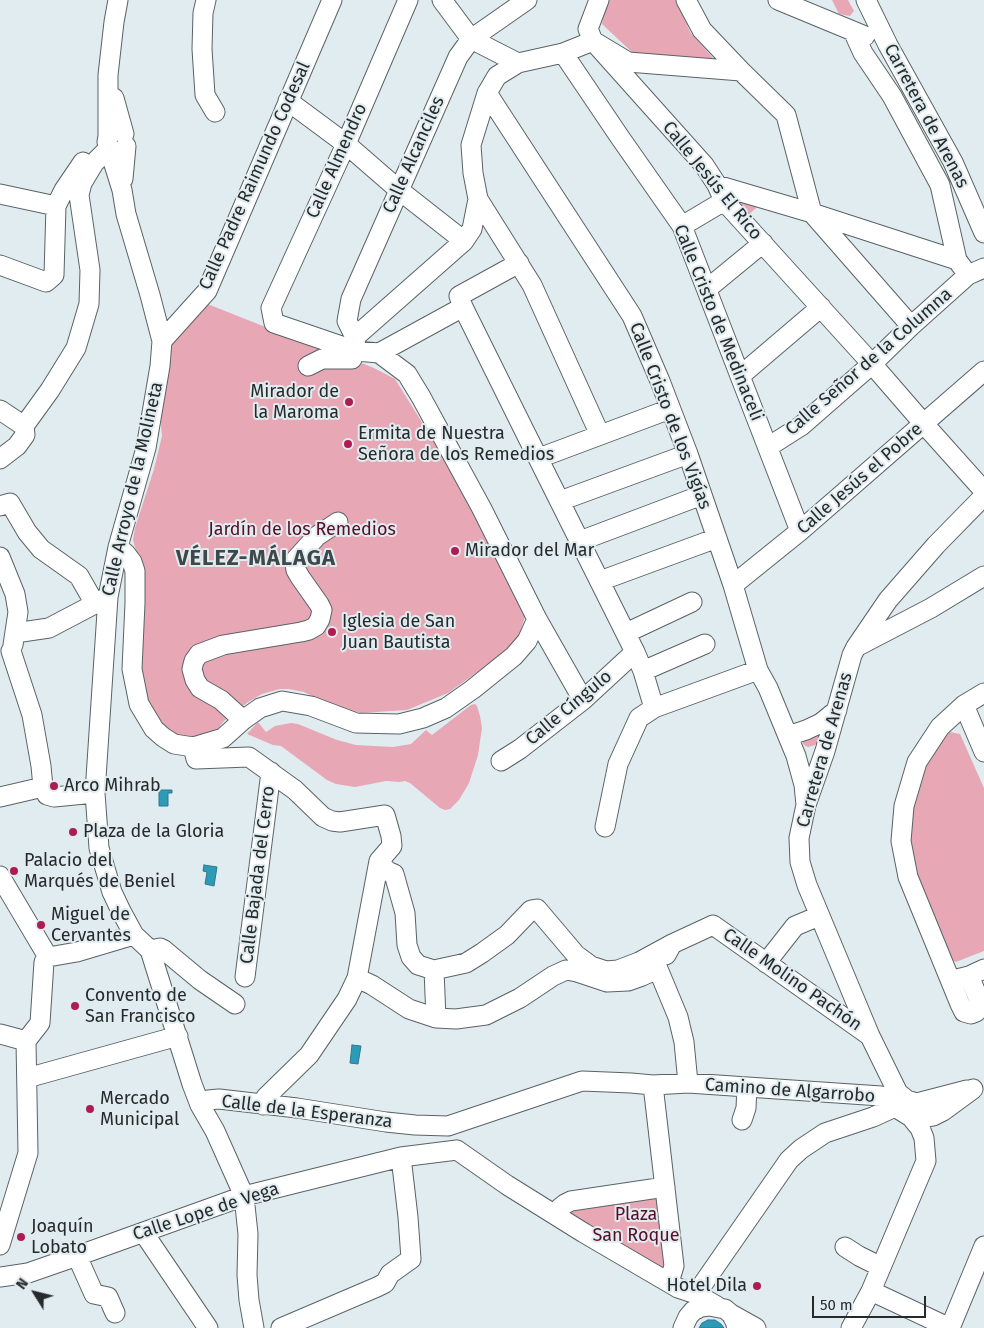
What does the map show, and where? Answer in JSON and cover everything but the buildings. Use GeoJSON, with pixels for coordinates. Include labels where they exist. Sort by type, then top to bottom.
{"type":"FeatureCollection","features":[{"type":"Feature","properties":{"kind":"street","name":"Calle Arroyo de la Molineta"},"geometry":{"type":"LineString","coordinates":[[118,0],[108,75],[115,141],[126,214],[162,341],[160,366],[146,448],[102,601],[95,793],[99,848],[112,892],[134,934],[150,950]]}},
{"type":"Feature","properties":{"kind":"street"},"geometry":{"type":"LineString","coordinates":[[206,0],[202,49],[205,95],[215,112]]}},
{"type":"Feature","properties":{"kind":"street","name":"Calle Padre Raimundo Codesal"},"geometry":{"type":"LineString","coordinates":[[162,341],[207,291],[332,0]]}},
{"type":"Feature","properties":{"kind":"street","name":"Calle Almendro"},"geometry":{"type":"LineString","coordinates":[[355,349],[274,323],[271,308],[346,144],[408,0]]}},
{"type":"Feature","properties":{"kind":"street"},"geometry":{"type":"LineString","coordinates":[[442,0],[471,39],[518,63]]}},
{"type":"Feature","properties":{"kind":"street","name":"Calle Alcanciles"},"geometry":{"type":"LineString","coordinates":[[355,349],[348,321],[351,298],[458,57],[471,39],[527,0]]}},
{"type":"Feature","properties":{"kind":"street"},"geometry":{"type":"LineString","coordinates":[[599,0],[588,29],[593,41],[628,62],[741,71]]}},
{"type":"Feature","properties":{"kind":"street"},"geometry":{"type":"LineString","coordinates":[[686,0],[702,30],[786,115],[812,213],[911,326]]}},
{"type":"Feature","properties":{"kind":"street"},"geometry":{"type":"LineString","coordinates":[[778,0],[888,45]]}},
{"type":"Feature","properties":{"kind":"street","name":"Carretera de Arenas"},"geometry":{"type":"LineString","coordinates":[[866,0],[888,45],[953,162],[984,233]]}},
{"type":"Feature","properties":{"kind":"street"},"geometry":{"type":"LineString","coordinates":[[853,31],[862,53],[892,96],[940,185],[970,268]]}},
{"type":"Feature","properties":{"kind":"street"},"geometry":{"type":"LineString","coordinates":[[593,41],[564,53],[518,63],[497,76],[487,94],[471,145],[473,173],[478,199],[532,285],[600,436]]}},
{"type":"Feature","properties":{"kind":"street","name":"Calle Jesús El Rico"},"geometry":{"type":"LineString","coordinates":[[593,41],[704,165],[720,193],[763,244],[984,491]]}},
{"type":"Feature","properties":{"kind":"street","name":"Calle Cristo de Medinaceli"},"geometry":{"type":"LineString","coordinates":[[564,53],[682,226],[800,531]]}},
{"type":"Feature","properties":{"kind":"street","name":"Calle Cristo de los Vigías"},"geometry":{"type":"LineString","coordinates":[[487,94],[632,316],[660,381],[688,454],[733,585],[758,670],[768,688],[796,756],[804,785],[806,805]]}},
{"type":"Feature","properties":{"kind":"street"},"geometry":{"type":"LineString","coordinates":[[288,101],[346,144],[399,190],[464,241]]}},
{"type":"Feature","properties":{"kind":"street"},"geometry":{"type":"LineString","coordinates":[[0,265],[46,282],[54,275],[56,206],[64,190],[89,154],[99,145],[115,141]]}},
{"type":"Feature","properties":{"kind":"street"},"geometry":{"type":"LineString","coordinates":[[24,426],[50,390],[76,348],[90,304],[90,270],[79,195],[82,183],[94,163],[115,141]]}},
{"type":"Feature","properties":{"kind":"street"},"geometry":{"type":"LineString","coordinates":[[682,226],[720,193],[812,213],[970,268]]}},
{"type":"Feature","properties":{"kind":"street"},"geometry":{"type":"LineString","coordinates":[[0,194],[56,206]]}},
{"type":"Feature","properties":{"kind":"street"},"geometry":{"type":"LineString","coordinates":[[308,366],[322,359],[355,349],[464,241],[472,229],[478,199]]}},
{"type":"Feature","properties":{"kind":"street"},"geometry":{"type":"LineString","coordinates":[[707,289],[763,244]]}},
{"type":"Feature","properties":{"kind":"street"},"geometry":{"type":"LineString","coordinates":[[519,263],[459,296],[635,652],[654,708]]}},
{"type":"Feature","properties":{"kind":"street","name":"Calle Señor de la Columna"},"geometry":{"type":"LineString","coordinates":[[768,447],[801,426],[872,364],[970,268]]}},
{"type":"Feature","properties":{"kind":"street"},"geometry":{"type":"LineString","coordinates":[[380,354],[463,307]]}},
{"type":"Feature","properties":{"kind":"street"},"geometry":{"type":"LineString","coordinates":[[740,376],[821,307]]}},
{"type":"Feature","properties":{"kind":"street"},"geometry":{"type":"LineString","coordinates":[[355,349],[380,354],[407,374],[482,509],[537,619],[583,700]]}},
{"type":"Feature","properties":{"kind":"street","name":"Calle Jesús el Pobre"},"geometry":{"type":"LineString","coordinates":[[733,585],[800,531],[984,371]]}},
{"type":"Feature","properties":{"kind":"street"},"geometry":{"type":"LineString","coordinates":[[539,458],[670,409]]}},
{"type":"Feature","properties":{"kind":"street"},"geometry":{"type":"LineString","coordinates":[[0,410],[24,426],[26,435],[17,446],[0,459]]}},
{"type":"Feature","properties":{"kind":"street"},"geometry":{"type":"LineString","coordinates":[[560,500],[688,454]]}},
{"type":"Feature","properties":{"kind":"street"},"geometry":{"type":"LineString","coordinates":[[580,540],[702,495]]}},
{"type":"Feature","properties":{"kind":"street","name":"Carretera de Arenas"},"geometry":{"type":"LineString","coordinates":[[891,1094],[870,1036],[807,885],[800,862],[799,838],[806,805],[825,751],[852,655],[856,647],[888,600],[936,544],[984,496]]}},
{"type":"Feature","properties":{"kind":"street"},"geometry":{"type":"LineString","coordinates":[[0,506],[10,503],[27,532],[41,549],[79,576],[102,601],[9,646]]}},
{"type":"Feature","properties":{"kind":"street"},"geometry":{"type":"LineString","coordinates":[[243,720],[221,700],[200,688],[195,680],[192,669],[194,661],[199,654],[223,645],[301,632],[316,626],[322,610],[320,604],[296,570],[296,559],[317,536],[338,522]]}},
{"type":"Feature","properties":{"kind":"street"},"geometry":{"type":"LineString","coordinates":[[600,581],[717,538]]}},
{"type":"Feature","properties":{"kind":"street"},"geometry":{"type":"LineString","coordinates":[[118,547],[132,562],[135,571],[132,669],[139,704],[154,730],[174,744],[193,747],[223,738],[260,708],[282,701],[312,706],[356,723],[399,724],[423,718],[446,708],[514,656],[526,641],[537,619]]}},
{"type":"Feature","properties":{"kind":"street"},"geometry":{"type":"LineString","coordinates":[[0,557],[4,577],[15,594],[18,612],[9,646],[32,715],[41,766],[42,787],[47,795],[54,797],[95,793]]}},
{"type":"Feature","properties":{"kind":"street"},"geometry":{"type":"LineString","coordinates":[[856,647],[931,608],[984,576]]}},
{"type":"Feature","properties":{"kind":"street"},"geometry":{"type":"LineString","coordinates":[[626,633],[692,602]]}},
{"type":"Feature","properties":{"kind":"street"},"geometry":{"type":"LineString","coordinates":[[643,671],[705,644]]}},
{"type":"Feature","properties":{"kind":"street","name":"Calle Cíngulo"},"geometry":{"type":"LineString","coordinates":[[501,761],[520,749],[583,700],[635,652]]}},
{"type":"Feature","properties":{"kind":"street"},"geometry":{"type":"LineString","coordinates":[[605,827],[618,764],[639,718],[654,708],[758,670]]}},
{"type":"Feature","properties":{"kind":"street"},"geometry":{"type":"LineString","coordinates":[[968,975],[908,877],[901,841],[904,806],[917,762],[940,727],[964,705],[984,693]]}},
{"type":"Feature","properties":{"kind":"street"},"geometry":{"type":"LineString","coordinates":[[964,705],[984,752]]}},
{"type":"Feature","properties":{"kind":"street"},"geometry":{"type":"LineString","coordinates":[[788,736],[821,723],[837,710]]}},
{"type":"Feature","properties":{"kind":"street"},"geometry":{"type":"LineString","coordinates":[[193,747],[196,759],[249,757],[295,790],[323,817],[332,821],[340,822],[385,815],[391,836],[392,846],[379,861],[357,978],[346,999],[309,1055],[266,1097],[263,1105]]}},
{"type":"Feature","properties":{"kind":"street"},"geometry":{"type":"LineString","coordinates":[[796,756],[804,759],[814,758],[825,751]]}},
{"type":"Feature","properties":{"kind":"street","name":"Calle Bajada del Cerro"},"geometry":{"type":"LineString","coordinates":[[245,978],[270,772]]}},
{"type":"Feature","properties":{"kind":"street"},"geometry":{"type":"LineString","coordinates":[[0,798],[42,787]]}},
{"type":"Feature","properties":{"kind":"street"},"geometry":{"type":"LineString","coordinates":[[379,861],[387,871],[394,874],[404,912],[407,946],[411,957],[418,965],[434,970],[466,963],[507,935],[531,910],[537,909],[576,955],[591,966],[606,971],[618,970],[639,962],[672,944]]}},
{"type":"Feature","properties":{"kind":"street"},"geometry":{"type":"LineString","coordinates":[[0,876],[48,957]]}},
{"type":"Feature","properties":{"kind":"street"},"geometry":{"type":"LineString","coordinates":[[766,963],[795,926],[820,916]]}},
{"type":"Feature","properties":{"kind":"street","name":"Calle Molino Pachón"},"geometry":{"type":"LineString","coordinates":[[672,944],[713,925],[870,1036]]}},
{"type":"Feature","properties":{"kind":"street"},"geometry":{"type":"LineString","coordinates":[[0,1245],[28,1153],[26,1041],[40,1024],[44,962],[48,957],[77,952],[134,934]]}},
{"type":"Feature","properties":{"kind":"street"},"geometry":{"type":"LineString","coordinates":[[357,978],[372,985],[409,1009],[436,1018],[456,1018],[486,1014],[520,998],[553,976],[566,970],[607,982],[628,980],[642,976],[658,969],[672,944]]}},
{"type":"Feature","properties":{"kind":"street"},"geometry":{"type":"LineString","coordinates":[[235,1004],[200,980],[164,950],[160,948],[150,950],[198,1104],[215,1131],[244,1196],[248,1234],[247,1276],[254,1328]]}},
{"type":"Feature","properties":{"kind":"street"},"geometry":{"type":"LineString","coordinates":[[658,969],[678,1017],[684,1042],[688,1083]]}},
{"type":"Feature","properties":{"kind":"street"},"geometry":{"type":"LineString","coordinates":[[434,970],[436,1018]]}},
{"type":"Feature","properties":{"kind":"street"},"geometry":{"type":"LineString","coordinates":[[0,1034],[26,1041]]}},
{"type":"Feature","properties":{"kind":"street"},"geometry":{"type":"LineString","coordinates":[[27,1078],[178,1036]]}},
{"type":"Feature","properties":{"kind":"street","name":"Camino de Algarrobo"},"geometry":{"type":"LineString","coordinates":[[448,1126],[582,1081],[653,1086],[688,1083],[891,1094],[917,1102],[978,1088]]}},
{"type":"Feature","properties":{"kind":"street"},"geometry":{"type":"LineString","coordinates":[[653,1086],[674,1266],[673,1285],[684,1300],[685,1323]]}},
{"type":"Feature","properties":{"kind":"street"},"geometry":{"type":"LineString","coordinates":[[742,1120],[746,1108],[747,1087]]}},
{"type":"Feature","properties":{"kind":"street","name":"Camino de Algarrobo"},"geometry":{"type":"LineString","coordinates":[[891,1094],[918,1121],[934,1116],[978,1088]]}},
{"type":"Feature","properties":{"kind":"street"},"geometry":{"type":"LineString","coordinates":[[696,1294],[789,1160],[801,1149],[825,1133],[873,1116],[891,1094]]}},
{"type":"Feature","properties":{"kind":"street"},"geometry":{"type":"LineString","coordinates":[[850,1328],[871,1291],[926,1161],[924,1138],[918,1121],[940,1096]]}},
{"type":"Feature","properties":{"kind":"street","name":"Calle de la Esperanza"},"geometry":{"type":"LineString","coordinates":[[198,1104],[208,1100],[220,1100],[415,1125],[448,1126]]}},
{"type":"Feature","properties":{"kind":"street"},"geometry":{"type":"LineString","coordinates":[[281,1328],[385,1283],[390,1274],[411,1259],[408,1217],[408,1156],[415,1125]]}},
{"type":"Feature","properties":{"kind":"street"},"geometry":{"type":"LineString","coordinates":[[448,1126],[457,1150],[507,1185],[673,1285],[696,1294],[728,1316]]}},
{"type":"Feature","properties":{"kind":"street","name":"Calle Lope de Vega"},"geometry":{"type":"LineString","coordinates":[[0,1277],[20,1275],[244,1196],[408,1156],[457,1150]]}},
{"type":"Feature","properties":{"kind":"street"},"geometry":{"type":"LineString","coordinates":[[556,1215],[560,1208],[571,1202],[666,1187]]}},
{"type":"Feature","properties":{"kind":"street"},"geometry":{"type":"LineString","coordinates":[[144,1232],[208,1328]]}},
{"type":"Feature","properties":{"kind":"street"},"geometry":{"type":"LineString","coordinates":[[871,1291],[950,1328],[984,1246]]}},
{"type":"Feature","properties":{"kind":"street"},"geometry":{"type":"LineString","coordinates":[[845,1247],[881,1267]]}},
{"type":"Feature","properties":{"kind":"street"},"geometry":{"type":"LineString","coordinates":[[77,1256],[94,1294],[108,1298],[115,1313]]}},
{"type":"Feature","properties":{"kind":"street"},"geometry":{"type":"LineString","coordinates":[[685,1323],[693,1311],[709,1306],[756,1328]]}},
{"type":"Feature","properties":{"kind":"green space"},"geometry":{"type":"Polygon","coordinates":[[[609,0],[677,0],[690,32],[713,58],[709,65],[634,54],[602,24],[605,5],[609,0]]]}},
{"type":"Feature","properties":{"kind":"green space"},"geometry":{"type":"Polygon","coordinates":[[[832,0],[848,0],[854,11],[850,16],[839,14],[832,0]]]}},
{"type":"Feature","properties":{"kind":"green space"},"geometry":{"type":"Polygon","coordinates":[[[728,193],[763,202],[747,216],[728,193]]]}},
{"type":"Feature","properties":{"kind":"green space","name":"Jardín de los Remedios"},"geometry":{"type":"Polygon","coordinates":[[[205,303],[374,368],[395,379],[461,485],[526,613],[518,640],[501,655],[448,693],[407,710],[361,713],[337,708],[304,692],[280,689],[262,694],[248,702],[224,721],[220,726],[221,730],[197,739],[180,737],[167,731],[149,709],[141,680],[137,555],[133,540],[162,436],[159,403],[172,340],[205,303]]]}},
{"type":"Feature","properties":{"kind":"green space"},"geometry":{"type":"Polygon","coordinates":[[[475,704],[482,728],[478,755],[469,783],[459,800],[450,809],[445,810],[405,781],[386,781],[355,787],[336,784],[327,780],[281,746],[273,745],[247,734],[258,722],[266,732],[275,726],[291,723],[356,745],[393,747],[411,744],[426,730],[432,735],[471,705],[475,704]]]}},
{"type":"Feature","properties":{"kind":"green space"},"geometry":{"type":"Polygon","coordinates":[[[823,732],[815,745],[808,747],[804,745],[802,741],[805,738],[823,732]]]}},
{"type":"Feature","properties":{"kind":"green space"},"geometry":{"type":"Polygon","coordinates":[[[950,732],[960,734],[984,788],[984,951],[956,962],[947,957],[916,882],[910,852],[910,816],[916,787],[933,750],[950,732]]]}},
{"type":"Feature","properties":{"kind":"green space","name":"Plaza San Roque"},"geometry":{"type":"Polygon","coordinates":[[[658,1191],[671,1267],[664,1271],[569,1216],[568,1210],[658,1191]]]}},
{"type":"Feature","properties":{"kind":"water"},"geometry":{"type":"Polygon","coordinates":[[[159,790],[172,790],[172,793],[168,793],[168,806],[159,806],[159,790]]]}},
{"type":"Feature","properties":{"kind":"water"},"geometry":{"type":"Polygon","coordinates":[[[204,865],[217,867],[214,886],[205,884],[207,872],[203,871],[204,865]]]}},
{"type":"Feature","properties":{"kind":"water"},"geometry":{"type":"Polygon","coordinates":[[[352,1045],[361,1046],[358,1064],[350,1063],[352,1045]]]}},
{"type":"Feature","properties":{"kind":"water"},"geometry":{"type":"Polygon","coordinates":[[[708,1320],[715,1320],[724,1328],[699,1328],[702,1323],[708,1320]]]}},
{"type":"Feature","properties":{"kind":"place","name":"Mirador de la Maroma"},"geometry":{"type":"Point","coordinates":[349,402]}},
{"type":"Feature","properties":{"kind":"place","name":"Ermita de Nuestra Señora de los Remedios"},"geometry":{"type":"Point","coordinates":[348,444]}},
{"type":"Feature","properties":{"kind":"place","name":"Mirador del Mar"},"geometry":{"type":"Point","coordinates":[455,551]}},
{"type":"Feature","properties":{"kind":"place","name":"Iglesia de San Juan Bautista"},"geometry":{"type":"Point","coordinates":[332,632]}},
{"type":"Feature","properties":{"kind":"place","name":"Arco Mihrab"},"geometry":{"type":"Point","coordinates":[54,786]}},
{"type":"Feature","properties":{"kind":"place","name":"Plaza de la Gloria"},"geometry":{"type":"Point","coordinates":[73,832]}},
{"type":"Feature","properties":{"kind":"place","name":"Palacio del Marqués de Beniel"},"geometry":{"type":"Point","coordinates":[14,871]}},
{"type":"Feature","properties":{"kind":"place","name":"Miguel de Cervantes"},"geometry":{"type":"Point","coordinates":[41,925]}},
{"type":"Feature","properties":{"kind":"place","name":"Convento de San Francisco"},"geometry":{"type":"Point","coordinates":[75,1006]}},
{"type":"Feature","properties":{"kind":"place","name":"Mercado Municipal"},"geometry":{"type":"Point","coordinates":[90,1109]}},
{"type":"Feature","properties":{"kind":"place","name":"Joaquín Lobato"},"geometry":{"type":"Point","coordinates":[21,1237]}},
{"type":"Feature","properties":{"kind":"place","name":"Hotel Dila"},"geometry":{"type":"Point","coordinates":[757,1286]}},
{"type":"Feature","properties":{"kind":"district","name":"VÉLEZ-MÁLAGA"},"geometry":{"type":"Point","coordinates":[256,559]}}]}
